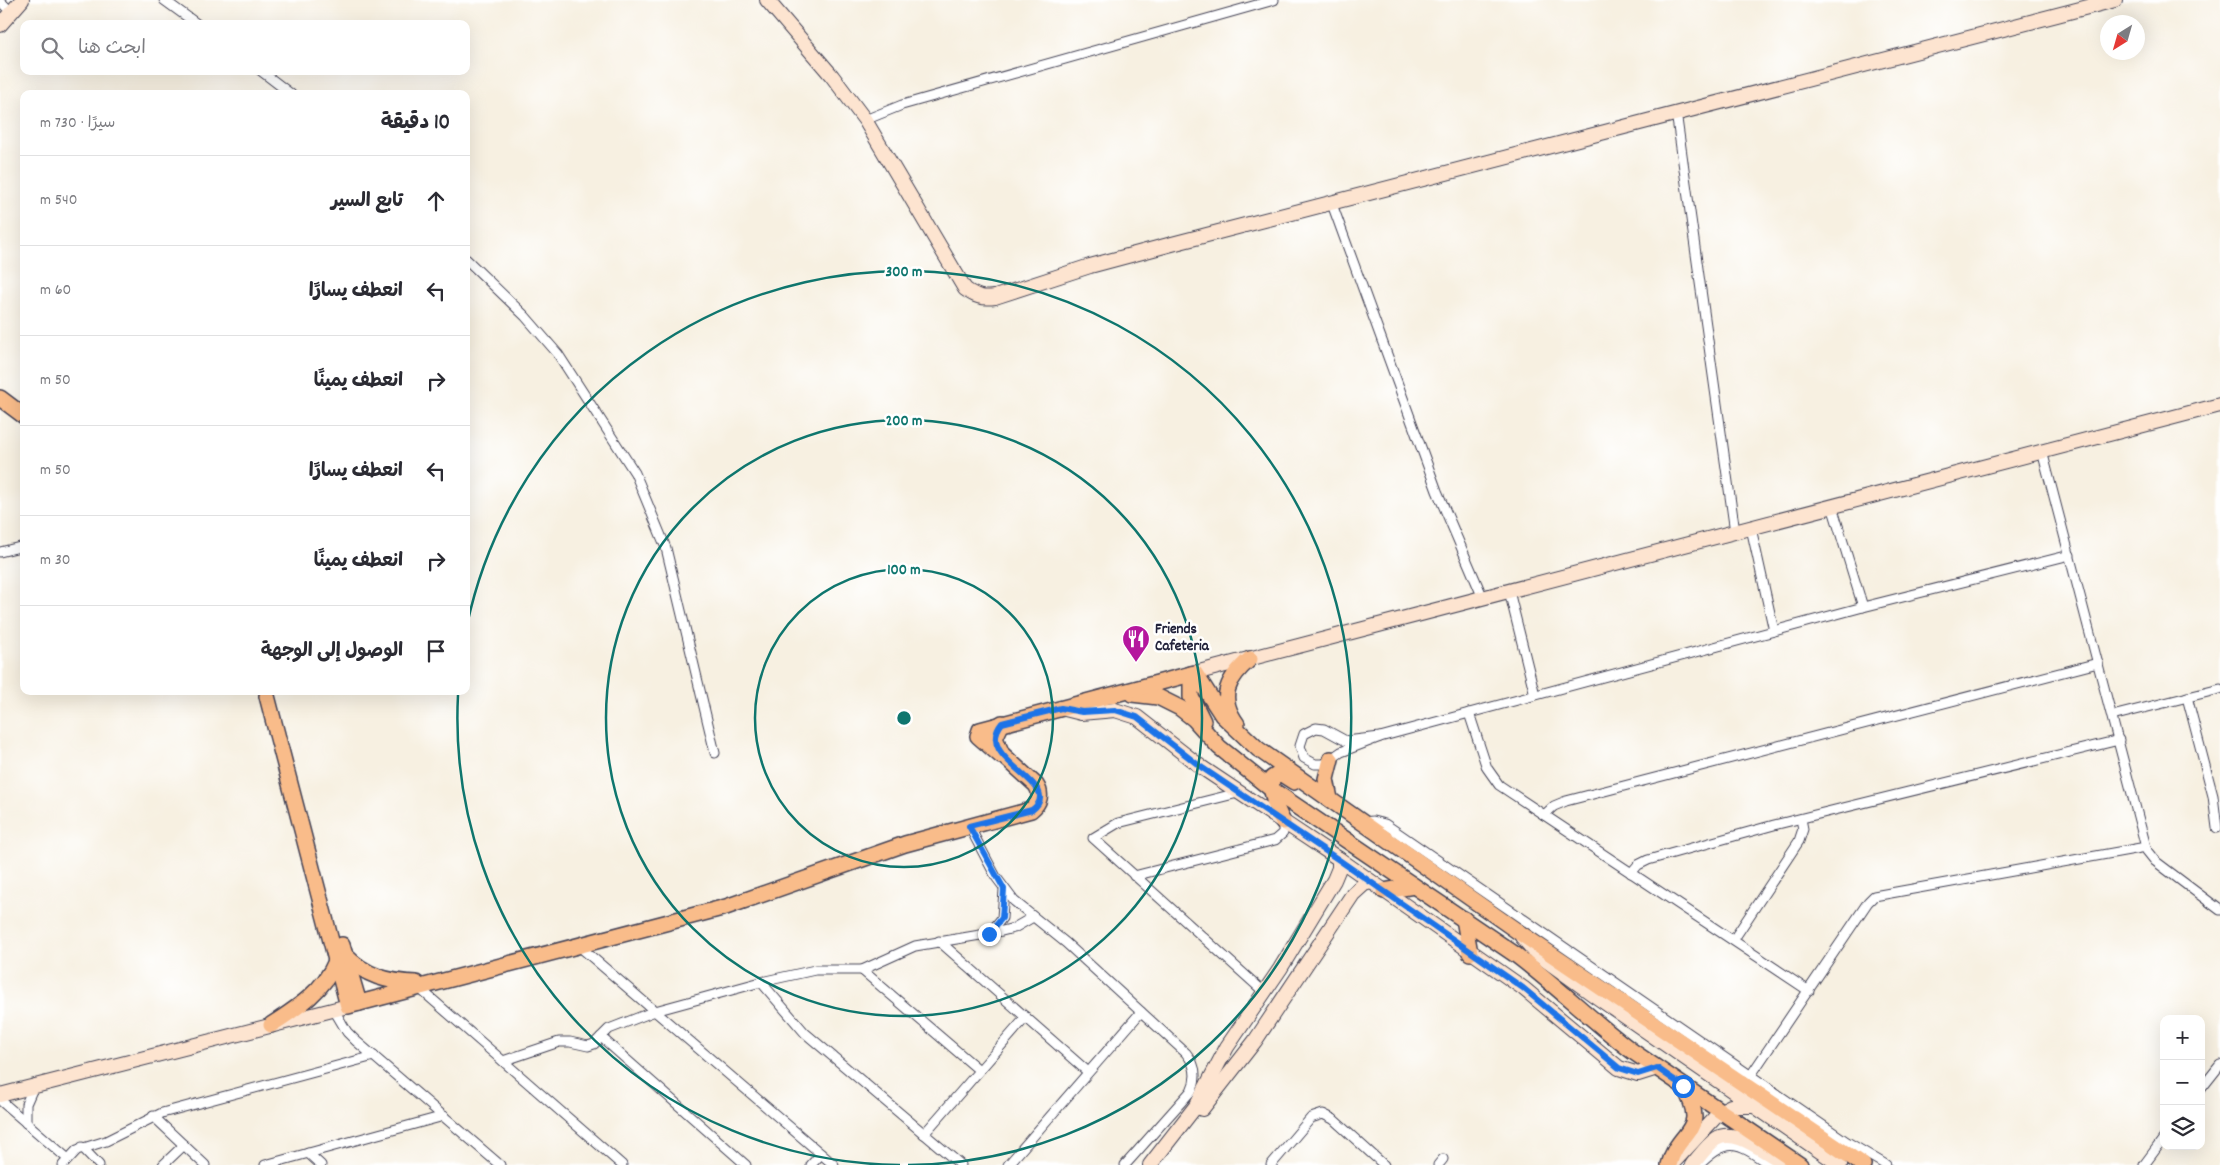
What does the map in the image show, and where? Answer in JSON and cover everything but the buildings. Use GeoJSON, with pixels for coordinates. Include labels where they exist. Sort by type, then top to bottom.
{"type":"FeatureCollection","features":[{"type":"Feature","properties":{"kind":"main road"},"geometry":{"type":"LineString","coordinates":[[0,398],[20,413]]}},
{"type":"Feature","properties":{"kind":"main road"},"geometry":{"type":"LineString","coordinates":[[1250,659],[1235,674],[1229,684],[1226,696],[1228,707],[1242,729],[1289,770]]}},
{"type":"Feature","properties":{"kind":"main road"},"geometry":{"type":"LineString","coordinates":[[266,695],[340,958],[347,1006],[734,904],[905,844],[1028,811],[1037,804],[1039,792],[1036,785],[993,750],[978,734],[982,728],[1193,673]]}},
{"type":"Feature","properties":{"kind":"main road"},"geometry":{"type":"LineString","coordinates":[[1193,673],[1190,690],[1194,704],[1213,734],[1236,760]]}},
{"type":"Feature","properties":{"kind":"main road"},"geometry":{"type":"LineString","coordinates":[[1193,673],[1214,705],[1230,724],[1258,749],[1520,933],[1592,975],[1863,1165]]}},
{"type":"Feature","properties":{"kind":"main road"},"geometry":{"type":"LineString","coordinates":[[1118,694],[1149,696],[1173,703],[1188,713],[1219,746],[1271,788],[1534,968],[1608,1033],[1800,1165]]}},
{"type":"Feature","properties":{"kind":"main road"},"geometry":{"type":"LineString","coordinates":[[1002,723],[995,738],[999,750],[1006,759]]}},
{"type":"Feature","properties":{"kind":"main road"},"geometry":{"type":"LineString","coordinates":[[1324,795],[1331,760]]}},
{"type":"Feature","properties":{"kind":"main road"},"geometry":{"type":"LineString","coordinates":[[1283,822],[1271,788],[1274,776],[1280,773],[1303,788],[1324,795]]}},
{"type":"Feature","properties":{"kind":"main road"},"geometry":{"type":"LineString","coordinates":[[1384,891],[1414,886]]}},
{"type":"Feature","properties":{"kind":"main road"},"geometry":{"type":"LineString","coordinates":[[1464,919],[1470,953]]}},
{"type":"Feature","properties":{"kind":"main road"},"geometry":{"type":"LineString","coordinates":[[340,958],[382,979],[426,986]]}},
{"type":"Feature","properties":{"kind":"main road"},"geometry":{"type":"LineString","coordinates":[[271,1025],[316,991],[328,978],[340,958]]}},
{"type":"Feature","properties":{"kind":"main road"},"geometry":{"type":"LineString","coordinates":[[1670,1165],[1672,1155],[1690,1132],[1694,1121],[1693,1106],[1683,1086]]}},
{"type":"Feature","properties":{"kind":"street"},"geometry":{"type":"LineString","coordinates":[[0,26],[22,0]]}},
{"type":"Feature","properties":{"kind":"street"},"geometry":{"type":"LineString","coordinates":[[164,0],[191,20]]}},
{"type":"Feature","properties":{"kind":"street"},"geometry":{"type":"LineString","coordinates":[[767,0],[832,76],[866,120],[965,289],[974,295],[984,298],[995,297],[1090,266],[1332,204],[1676,112],[2115,0]]}},
{"type":"Feature","properties":{"kind":"street"},"geometry":{"type":"LineString","coordinates":[[866,120],[902,105],[1274,0]]}},
{"type":"Feature","properties":{"kind":"street"},"geometry":{"type":"LineString","coordinates":[[0,1],[11,12]]}},
{"type":"Feature","properties":{"kind":"street"},"geometry":{"type":"LineString","coordinates":[[266,75],[286,90]]}},
{"type":"Feature","properties":{"kind":"street"},"geometry":{"type":"LineString","coordinates":[[1676,112],[1735,532]]}},
{"type":"Feature","properties":{"kind":"street"},"geometry":{"type":"LineString","coordinates":[[1332,204],[1437,491],[1483,598]]}},
{"type":"Feature","properties":{"kind":"street"},"geometry":{"type":"LineString","coordinates":[[470,263],[525,316],[558,354],[636,474],[666,548],[715,753]]}},
{"type":"Feature","properties":{"kind":"street"},"geometry":{"type":"LineString","coordinates":[[1193,673],[2220,405]]}},
{"type":"Feature","properties":{"kind":"street"},"geometry":{"type":"LineString","coordinates":[[2042,451],[2149,855],[2220,910]]}},
{"type":"Feature","properties":{"kind":"street"},"geometry":{"type":"LineString","coordinates":[[1832,506],[1863,607]]}},
{"type":"Feature","properties":{"kind":"street"},"geometry":{"type":"LineString","coordinates":[[1750,528],[1774,631]]}},
{"type":"Feature","properties":{"kind":"street"},"geometry":{"type":"LineString","coordinates":[[0,552],[20,547]]}},
{"type":"Feature","properties":{"kind":"street"},"geometry":{"type":"LineString","coordinates":[[1380,737],[1346,741],[1320,728],[1312,729],[1304,734],[1300,746],[1304,758],[1315,764],[1324,764],[1346,749],[1380,737],[1863,607],[2070,555]]}},
{"type":"Feature","properties":{"kind":"street"},"geometry":{"type":"LineString","coordinates":[[1509,591],[1535,695]]}},
{"type":"Feature","properties":{"kind":"street"},"geometry":{"type":"LineString","coordinates":[[1544,815],[1554,806],[1566,801],[2098,663]]}},
{"type":"Feature","properties":{"kind":"street"},"geometry":{"type":"LineString","coordinates":[[2112,716],[2220,688]]}},
{"type":"Feature","properties":{"kind":"street"},"geometry":{"type":"LineString","coordinates":[[2187,697],[2217,808],[2217,828]]}},
{"type":"Feature","properties":{"kind":"street"},"geometry":{"type":"LineString","coordinates":[[1061,708],[1082,712],[1115,710],[1137,717],[1238,793],[1339,860],[1470,953],[1523,988],[1619,1068],[1638,1074],[1657,1068]]}},
{"type":"Feature","properties":{"kind":"street"},"geometry":{"type":"LineString","coordinates":[[1469,713],[1487,768],[1494,780],[1809,990]]}},
{"type":"Feature","properties":{"kind":"street"},"geometry":{"type":"LineString","coordinates":[[1631,873],[1638,864],[1648,860],[1800,819],[2119,740]]}},
{"type":"Feature","properties":{"kind":"street"},"geometry":{"type":"LineString","coordinates":[[1238,793],[1118,823],[1093,838],[1264,992]]}},
{"type":"Feature","properties":{"kind":"street"},"geometry":{"type":"LineString","coordinates":[[1734,939],[1802,837],[1803,829],[1800,819]]}},
{"type":"Feature","properties":{"kind":"street"},"geometry":{"type":"LineString","coordinates":[[1362,822],[1373,820],[1385,824],[1592,975],[1751,1075],[1847,1142],[1886,1165]]}},
{"type":"Feature","properties":{"kind":"street"},"geometry":{"type":"LineString","coordinates":[[1134,876],[1274,840],[1283,833],[1283,822]]}},
{"type":"Feature","properties":{"kind":"street"},"geometry":{"type":"LineString","coordinates":[[969,826],[1004,889],[1186,1053],[1193,1063],[1195,1080],[1188,1096],[1125,1165]]}},
{"type":"Feature","properties":{"kind":"street"},"geometry":{"type":"LineString","coordinates":[[1751,1075],[1868,902],[1874,896],[2146,847]]}},
{"type":"Feature","properties":{"kind":"street"},"geometry":{"type":"LineString","coordinates":[[1164,1149],[1196,1106],[1227,1047],[1264,992],[1336,876],[1339,860]]}},
{"type":"Feature","properties":{"kind":"street"},"geometry":{"type":"LineString","coordinates":[[1150,1165],[1194,1118],[1240,1061],[1353,894],[1359,888],[1371,882]]}},
{"type":"Feature","properties":{"kind":"street"},"geometry":{"type":"LineString","coordinates":[[1306,924],[1318,914],[1335,887],[1339,884],[1344,886],[1347,892],[1330,922],[1325,936]]}},
{"type":"Feature","properties":{"kind":"street"},"geometry":{"type":"LineString","coordinates":[[989,934],[1002,918],[1004,889]]}},
{"type":"Feature","properties":{"kind":"street"},"geometry":{"type":"LineString","coordinates":[[503,1061],[559,1042],[570,1042],[588,1046],[594,1044],[609,1029],[655,1011],[761,982],[815,970],[862,970],[906,949],[939,941],[1008,930],[1033,917]]}},
{"type":"Feature","properties":{"kind":"street"},"geometry":{"type":"LineString","coordinates":[[1520,933],[1524,941],[1536,953],[1840,1165]]}},
{"type":"Feature","properties":{"kind":"street"},"geometry":{"type":"LineString","coordinates":[[939,941],[1088,1072]]}},
{"type":"Feature","properties":{"kind":"street"},"geometry":{"type":"LineString","coordinates":[[579,946],[834,1165]]}},
{"type":"Feature","properties":{"kind":"street"},"geometry":{"type":"LineString","coordinates":[[862,970],[979,1070]]}},
{"type":"Feature","properties":{"kind":"street"},"geometry":{"type":"LineString","coordinates":[[761,982],[805,1034],[961,1165]]}},
{"type":"Feature","properties":{"kind":"street"},"geometry":{"type":"LineString","coordinates":[[426,986],[503,1061],[622,1165]]}},
{"type":"Feature","properties":{"kind":"street"},"geometry":{"type":"LineString","coordinates":[[0,1095],[347,1006],[348,1032],[500,1165]]}},
{"type":"Feature","properties":{"kind":"street"},"geometry":{"type":"LineString","coordinates":[[1008,1165],[1141,1012]]}},
{"type":"Feature","properties":{"kind":"street"},"geometry":{"type":"LineString","coordinates":[[924,1134],[1026,1017]]}},
{"type":"Feature","properties":{"kind":"street"},"geometry":{"type":"LineString","coordinates":[[601,1037],[746,1165]]}},
{"type":"Feature","properties":{"kind":"street"},"geometry":{"type":"LineString","coordinates":[[0,1100],[66,1162],[82,1147],[106,1141],[153,1116],[374,1056]]}},
{"type":"Feature","properties":{"kind":"street"},"geometry":{"type":"LineString","coordinates":[[2205,1084],[2220,1065]]}},
{"type":"Feature","properties":{"kind":"street"},"geometry":{"type":"LineString","coordinates":[[26,1123],[26,1104],[34,1086]]}},
{"type":"Feature","properties":{"kind":"street"},"geometry":{"type":"LineString","coordinates":[[1670,1165],[1721,1111],[1731,1106],[1753,1106]]}},
{"type":"Feature","properties":{"kind":"street"},"geometry":{"type":"LineString","coordinates":[[1271,1165],[1311,1118],[1322,1114],[1333,1119],[1384,1165]]}},
{"type":"Feature","properties":{"kind":"street"},"geometry":{"type":"LineString","coordinates":[[153,1116],[205,1165]]}},
{"type":"Feature","properties":{"kind":"street"},"geometry":{"type":"LineString","coordinates":[[265,1165],[444,1116]]}},
{"type":"Feature","properties":{"kind":"street"},"geometry":{"type":"LineString","coordinates":[[1692,1165],[1712,1142],[1722,1136],[1731,1136],[1745,1140],[1789,1165]]}},
{"type":"Feature","properties":{"kind":"street"},"geometry":{"type":"LineString","coordinates":[[2144,1165],[2160,1143]]}},
{"type":"Feature","properties":{"kind":"street"},"geometry":{"type":"LineString","coordinates":[[1699,1165],[1720,1147],[1732,1144],[1743,1147],[1770,1165]]}},
{"type":"Feature","properties":{"kind":"street"},"geometry":{"type":"LineString","coordinates":[[163,1165],[184,1145]]}},
{"type":"Feature","properties":{"kind":"street"},"geometry":{"type":"LineString","coordinates":[[82,1147],[99,1165]]}},
{"type":"Feature","properties":{"kind":"street"},"geometry":{"type":"LineString","coordinates":[[308,1154],[321,1165]]}},
{"type":"Feature","properties":{"kind":"street"},"geometry":{"type":"LineString","coordinates":[[811,1165],[821,1154]]}},
{"type":"Feature","properties":{"kind":"place","name":"Friends Cafeteria"},"geometry":{"type":"Point","coordinates":[1136,663]}},
{"type":"Feature","properties":{"kind":"route"},"geometry":{"type":"LineString","coordinates":[[989,934],[997,927],[1002,918],[1005,905],[1004,889],[969,826],[1032,810],[1040,796],[1036,785],[1006,759],[999,750],[995,738],[997,730],[1002,723],[1061,708],[1072,712],[1115,710],[1137,717],[1166,741],[1238,793],[1339,860],[1470,953],[1523,988],[1619,1068],[1628,1073],[1638,1074],[1657,1068],[1683,1086]]}}]}
